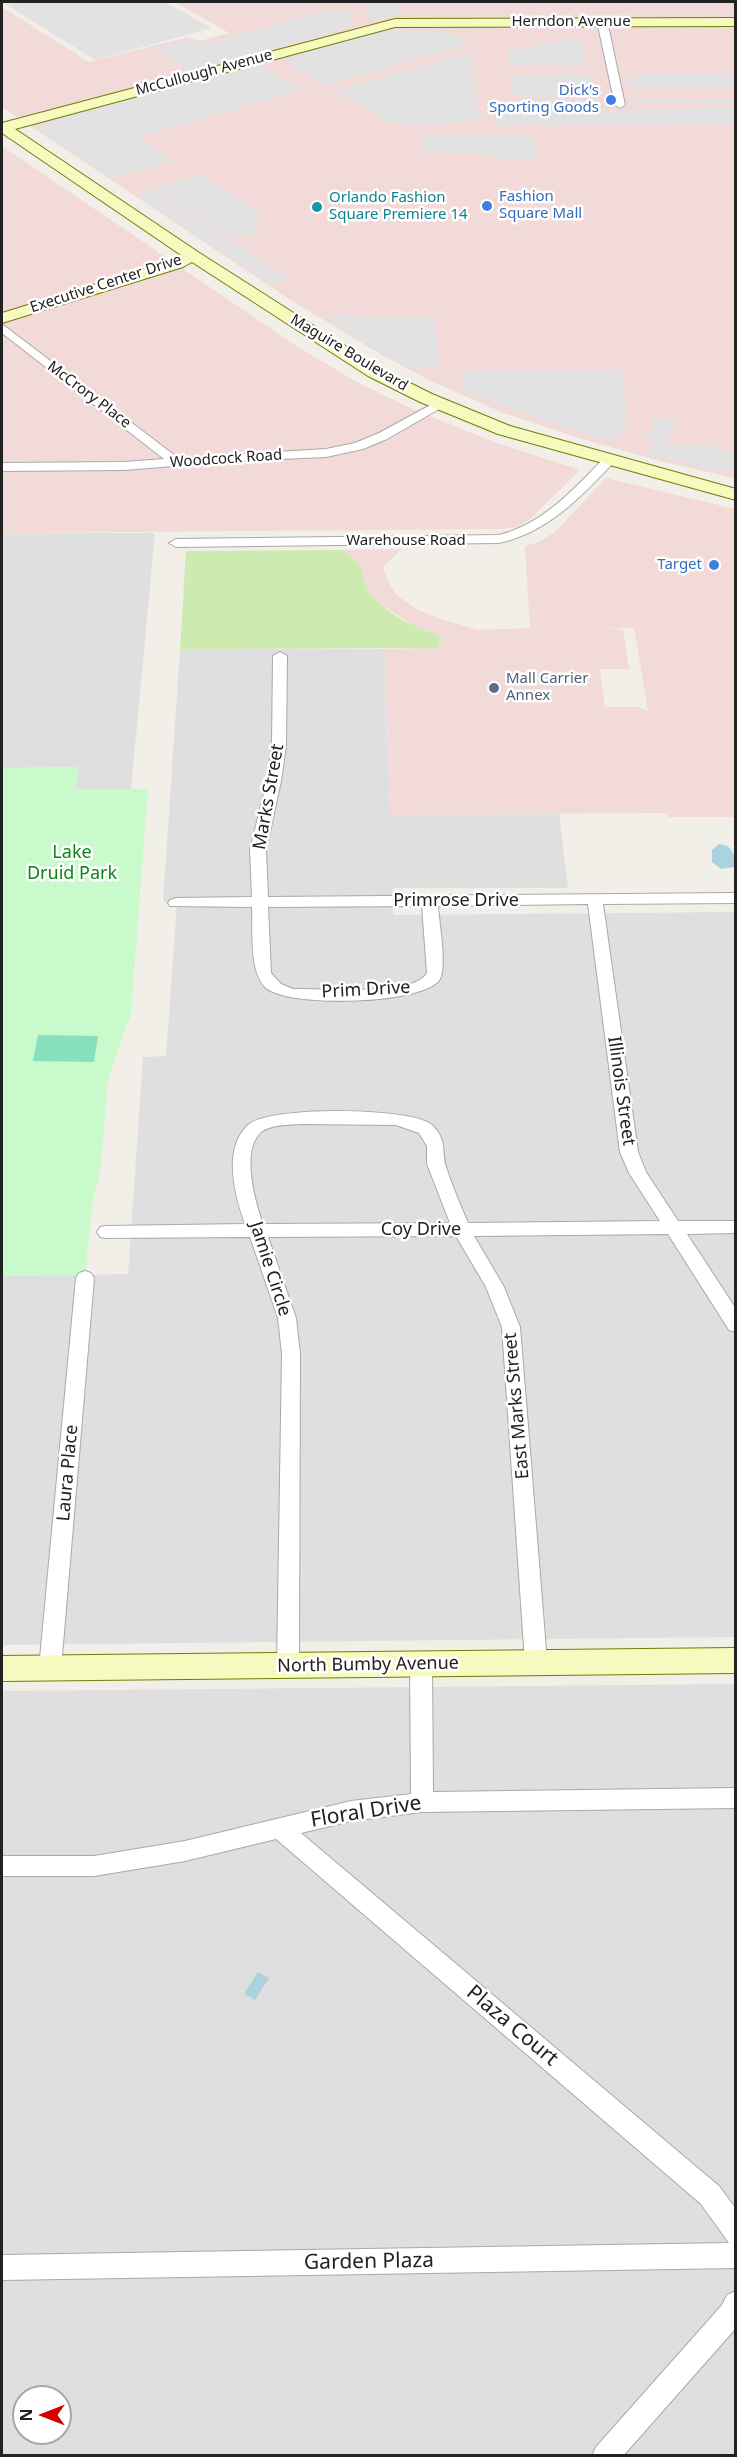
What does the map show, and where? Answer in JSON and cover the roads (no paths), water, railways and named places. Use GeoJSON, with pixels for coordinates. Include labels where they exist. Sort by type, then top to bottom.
{"type":"FeatureCollection","features":[{"type":"Feature","properties":{"kind":"street"},"geometry":{"type":"LineString","coordinates":[[602,21],[620,105]]}},
{"type":"Feature","properties":{"kind":"street","name":"Herndon Avenue"},"geometry":{"type":"LineString","coordinates":[[406,22],[735,22]]}},
{"type":"Feature","properties":{"kind":"street","name":"McCullough Avenue"},"geometry":{"type":"LineString","coordinates":[[2,128],[363,30],[406,22]]}},
{"type":"Feature","properties":{"kind":"street","name":"Maguire Boulevard"},"geometry":{"type":"LineString","coordinates":[[2,128],[192,255],[374,372],[440,405],[504,430],[735,495]]}},
{"type":"Feature","properties":{"kind":"street","name":"Executive Center Drive"},"geometry":{"type":"LineString","coordinates":[[2,309],[168,258],[192,255]]}},
{"type":"Feature","properties":{"kind":"street","name":"Executive Center Drive"},"geometry":{"type":"LineString","coordinates":[[2,318],[177,264],[192,255]]}},
{"type":"Feature","properties":{"kind":"street","name":"McCrory Place"},"geometry":{"type":"LineString","coordinates":[[2,328],[176,462]]}},
{"type":"Feature","properties":{"kind":"street","name":"Woodcock Road"},"geometry":{"type":"LineString","coordinates":[[2,467],[124,466],[332,452],[359,446],[383,436],[440,405]]}},
{"type":"Feature","properties":{"kind":"street","name":"Warehouse Road"},"geometry":{"type":"LineString","coordinates":[[176,543],[471,541],[506,538],[531,529],[552,514],[609,460]]}},
{"type":"Feature","properties":{"kind":"street","name":"Marks Street"},"geometry":{"type":"LineString","coordinates":[[263,973],[258,850],[274,781],[279,746],[280,656]]}},
{"type":"Feature","properties":{"kind":"street","name":"Primrose Drive"},"geometry":{"type":"LineString","coordinates":[[176,903],[735,898]]}},
{"type":"Feature","properties":{"kind":"street","name":"Illinois Street"},"geometry":{"type":"LineString","coordinates":[[595,900],[629,1152],[638,1173],[735,1325]]}},
{"type":"Feature","properties":{"kind":"street","name":"Prim Drive"},"geometry":{"type":"LineString","coordinates":[[263,973],[268,983],[280,991],[293,994],[414,990],[429,983],[435,973],[430,901]]}},
{"type":"Feature","properties":{"kind":"street","name":"East Marks Street"},"geometry":{"type":"LineString","coordinates":[[396,1119],[425,1129],[436,1145],[436,1164],[462,1229],[495,1287],[511,1327],[536,1662]]}},
{"type":"Feature","properties":{"kind":"street","name":"Jamie Circle"},"geometry":{"type":"LineString","coordinates":[[288,1666],[291,1354],[287,1317],[256,1231],[240,1157],[245,1139],[256,1128],[277,1121],[396,1119]]}},
{"type":"Feature","properties":{"kind":"street","name":"Coy Drive"},"geometry":{"type":"LineString","coordinates":[[106,1232],[735,1227]]}},
{"type":"Feature","properties":{"kind":"street","name":"Laura Place"},"geometry":{"type":"LineString","coordinates":[[50,1668],[85,1278]]}},
{"type":"Feature","properties":{"kind":"street","name":"North Bumby Avenue"},"geometry":{"type":"LineString","coordinates":[[2,1669],[735,1660]]}},
{"type":"Feature","properties":{"kind":"street"},"geometry":{"type":"LineString","coordinates":[[421,1663],[422,1802]]}},
{"type":"Feature","properties":{"kind":"street","name":"Floral Drive"},"geometry":{"type":"LineString","coordinates":[[2,1866],[94,1866],[185,1851],[351,1811],[422,1802],[735,1798]]}},
{"type":"Feature","properties":{"kind":"street","name":"Plaza Court"},"geometry":{"type":"LineString","coordinates":[[279,1828],[710,2195],[734,2226],[735,2232]]}},
{"type":"Feature","properties":{"kind":"street","name":"Garden Plaza"},"geometry":{"type":"LineString","coordinates":[[2,2268],[735,2255]]}},
{"type":"Feature","properties":{"kind":"street"},"geometry":{"type":"LineString","coordinates":[[605,2456],[731,2314],[735,2304]]}},
{"type":"Feature","properties":{"kind":"water"},"geometry":{"type":"Polygon","coordinates":[[[719,844],[727,846],[732,851],[735,867],[721,869],[712,862],[712,850],[719,844]]]}},
{"type":"Feature","properties":{"kind":"water"},"geometry":{"type":"Polygon","coordinates":[[[258,1972],[269,1978],[255,2000],[244,1994],[258,1972]]]}},
{"type":"Feature","properties":{"kind":"place","name":"Dick's Sporting Goods"},"geometry":{"type":"Point","coordinates":[611,100]}},
{"type":"Feature","properties":{"kind":"place","name":"Fashion Square Mall"},"geometry":{"type":"Point","coordinates":[487,206]}},
{"type":"Feature","properties":{"kind":"place","name":"Orlando Fashion Square Premiere 14"},"geometry":{"type":"Point","coordinates":[317,207]}},
{"type":"Feature","properties":{"kind":"place","name":"Target"},"geometry":{"type":"Point","coordinates":[714,565]}},
{"type":"Feature","properties":{"kind":"place","name":"Mall Carrier Annex"},"geometry":{"type":"Point","coordinates":[494,688]}},
{"type":"Feature","properties":{"kind":"park label","name":"Lake Druid Park"},"geometry":{"type":"Point","coordinates":[72,863]}}]}
